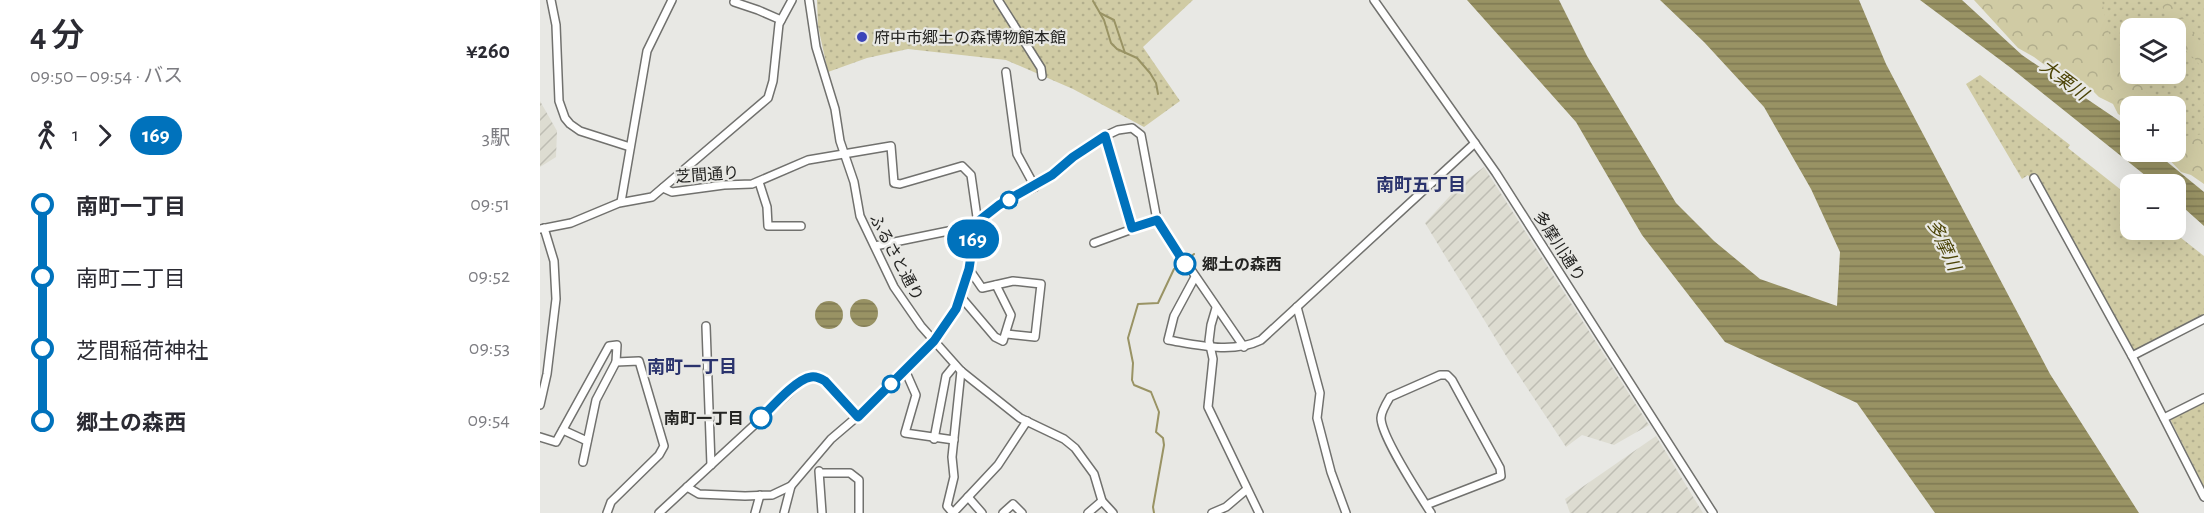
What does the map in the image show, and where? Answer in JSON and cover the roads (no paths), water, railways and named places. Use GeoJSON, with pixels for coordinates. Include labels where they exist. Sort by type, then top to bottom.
{"type":"FeatureCollection","features":[{"type":"Feature","properties":{"kind":"street"},"geometry":{"type":"LineString","coordinates":[[551,0],[557,42],[559,101],[565,118],[580,131],[630,147]]}},
{"type":"Feature","properties":{"kind":"street"},"geometry":{"type":"LineString","coordinates":[[621,202],[647,51],[672,0]]}},
{"type":"Feature","properties":{"kind":"street"},"geometry":{"type":"LineString","coordinates":[[663,188],[768,98],[773,81],[781,20],[792,0]]}},
{"type":"Feature","properties":{"kind":"street","name":"ふるさと通り"},"geometry":{"type":"LineString","coordinates":[[809,0],[816,47],[835,109],[843,154],[854,182],[860,216],[894,287],[908,309],[961,371],[984,391],[1028,421],[1064,439],[1075,448],[1094,474],[1102,501],[1113,513]]}},
{"type":"Feature","properties":{"kind":"street"},"geometry":{"type":"LineString","coordinates":[[1008,0],[999,2],[1041,68],[1042,76]]}},
{"type":"Feature","properties":{"kind":"street","name":"多摩川通り"},"geometry":{"type":"LineString","coordinates":[[1374,0],[1475,143],[1565,278],[1713,513]]}},
{"type":"Feature","properties":{"kind":"street"},"geometry":{"type":"LineString","coordinates":[[734,2],[781,20]]}},
{"type":"Feature","properties":{"kind":"street"},"geometry":{"type":"LineString","coordinates":[[1006,72],[1017,154],[1035,187]]}},
{"type":"Feature","properties":{"kind":"street"},"geometry":{"type":"LineString","coordinates":[[875,246],[955,231],[976,223],[999,205],[1035,187],[1073,157],[1105,136],[1124,128],[1131,128],[1139,133],[1144,147],[1157,220],[1244,346]]}},
{"type":"Feature","properties":{"kind":"street"},"geometry":{"type":"LineString","coordinates":[[1105,136],[1132,228]]}},
{"type":"Feature","properties":{"kind":"street"},"geometry":{"type":"LineString","coordinates":[[1195,277],[1173,316],[1168,340],[1211,346],[1244,346],[1261,340],[1475,143]]}},
{"type":"Feature","properties":{"kind":"street","name":"芝間通り"},"geometry":{"type":"LineString","coordinates":[[542,228],[571,223],[621,202],[652,197],[663,188],[672,192],[759,182],[798,163],[891,146],[894,183],[900,184],[962,166],[970,175],[974,188],[976,223]]}},
{"type":"Feature","properties":{"kind":"street"},"geometry":{"type":"LineString","coordinates":[[2034,178],[2132,356],[2204,497]]}},
{"type":"Feature","properties":{"kind":"street"},"geometry":{"type":"LineString","coordinates":[[759,182],[767,207],[768,226],[801,226]]}},
{"type":"Feature","properties":{"kind":"street"},"geometry":{"type":"LineString","coordinates":[[1094,243],[1157,220]]}},
{"type":"Feature","properties":{"kind":"street"},"geometry":{"type":"LineString","coordinates":[[687,487],[699,494],[772,495],[791,486],[813,463],[831,439],[858,417],[934,341],[956,309],[961,297],[969,269],[976,223]]}},
{"type":"Feature","properties":{"kind":"street"},"geometry":{"type":"LineString","coordinates":[[540,405],[547,374],[556,299],[554,261],[542,228]]}},
{"type":"Feature","properties":{"kind":"street"},"geometry":{"type":"LineString","coordinates":[[969,269],[982,288],[1013,281],[1041,284],[1035,337],[1007,334]]}},
{"type":"Feature","properties":{"kind":"street"},"geometry":{"type":"LineString","coordinates":[[961,297],[995,337],[1003,341],[1011,315],[996,285]]}},
{"type":"Feature","properties":{"kind":"street"},"geometry":{"type":"LineString","coordinates":[[1297,307],[1320,393],[1317,418],[1331,472],[1346,513]]}},
{"type":"Feature","properties":{"kind":"street"},"geometry":{"type":"LineString","coordinates":[[1216,308],[1209,341],[1213,359],[1208,407],[1259,513]]}},
{"type":"Feature","properties":{"kind":"street"},"geometry":{"type":"LineString","coordinates":[[2132,356],[2204,319]]}},
{"type":"Feature","properties":{"kind":"street"},"geometry":{"type":"LineString","coordinates":[[706,326],[711,465]]}},
{"type":"Feature","properties":{"kind":"street"},"geometry":{"type":"LineString","coordinates":[[540,437],[556,442],[609,346],[617,345],[616,362],[596,400],[583,462]]}},
{"type":"Feature","properties":{"kind":"street"},"geometry":{"type":"LineString","coordinates":[[607,513],[611,502],[659,455],[664,446],[639,362],[616,362]]}},
{"type":"Feature","properties":{"kind":"street"},"geometry":{"type":"LineString","coordinates":[[934,439],[946,376],[955,365]]}},
{"type":"Feature","properties":{"kind":"street"},"geometry":{"type":"LineString","coordinates":[[905,370],[916,395],[905,433],[934,439],[954,440]]}},
{"type":"Feature","properties":{"kind":"street"},"geometry":{"type":"LineString","coordinates":[[961,371],[952,458],[954,477],[947,506],[953,513],[998,465],[1028,421]]}},
{"type":"Feature","properties":{"kind":"street"},"geometry":{"type":"LineString","coordinates":[[1426,505],[1501,476],[1500,468],[1452,380],[1447,375],[1440,375],[1390,397],[1381,417],[1384,429],[1407,476],[1431,513]]}},
{"type":"Feature","properties":{"kind":"street"},"geometry":{"type":"LineString","coordinates":[[663,511],[796,386],[810,377],[818,377],[825,381],[858,417]]}},
{"type":"Feature","properties":{"kind":"street"},"geometry":{"type":"LineString","coordinates":[[2164,418],[2204,398]]}},
{"type":"Feature","properties":{"kind":"street"},"geometry":{"type":"LineString","coordinates":[[563,430],[587,441]]}},
{"type":"Feature","properties":{"kind":"street"},"geometry":{"type":"LineString","coordinates":[[813,463],[820,473],[822,513]]}},
{"type":"Feature","properties":{"kind":"street"},"geometry":{"type":"LineString","coordinates":[[820,473],[850,473],[859,480],[859,513]]}},
{"type":"Feature","properties":{"kind":"street"},"geometry":{"type":"LineString","coordinates":[[784,513],[791,486]]}},
{"type":"Feature","properties":{"kind":"street"},"geometry":{"type":"LineString","coordinates":[[1212,513],[1226,507],[1246,490]]}},
{"type":"Feature","properties":{"kind":"street"},"geometry":{"type":"LineString","coordinates":[[755,513],[760,495]]}},
{"type":"Feature","properties":{"kind":"street"},"geometry":{"type":"LineString","coordinates":[[968,497],[982,513]]}},
{"type":"Feature","properties":{"kind":"street"},"geometry":{"type":"LineString","coordinates":[[1088,513],[1102,501]]}},
{"type":"Feature","properties":{"kind":"street"},"geometry":{"type":"LineString","coordinates":[[1003,513],[1013,504],[1022,513]]}},
{"type":"Feature","properties":{"kind":"water","name":"多摩川"},"geometry":{"type":"Polygon","coordinates":[[[1467,0],[1559,0],[1587,56],[1676,203],[1714,241],[1760,279],[1837,306],[1840,252],[1811,189],[1764,107],[1704,42],[1660,0],[1859,0],[1886,64],[2050,374],[2139,513],[1935,513],[1857,403],[1725,342],[1642,235],[1576,122],[1467,0]]]}},
{"type":"Feature","properties":{"kind":"water"},"geometry":{"type":"Polygon","coordinates":[[[1920,0],[1962,0],[2022,55],[2118,120],[2120,122],[2120,155],[2011,68],[1920,0]]]}},
{"type":"Feature","properties":{"kind":"water"},"geometry":{"type":"Polygon","coordinates":[[[2128,162],[2167,162],[2182,174],[2144,174],[2128,162]]]}},
{"type":"Feature","properties":{"kind":"water"},"geometry":{"type":"Polygon","coordinates":[[[2186,177],[2204,192],[2204,226],[2186,210],[2186,177]]]}},
{"type":"Feature","properties":{"kind":"water"},"geometry":{"type":"Polygon","coordinates":[[[864,299],[874,303],[878,313],[874,323],[864,327],[854,323],[850,313],[854,303],[864,299]]]}},
{"type":"Feature","properties":{"kind":"water"},"geometry":{"type":"Polygon","coordinates":[[[829,301],[839,305],[843,315],[839,325],[829,329],[819,325],[815,315],[819,305],[829,301]]]}},
{"type":"Feature","properties":{"kind":"waterway"},"geometry":{"type":"LineString","coordinates":[[1093,1],[1104,20],[1111,43],[1117,49],[1137,58],[1156,83],[1158,94]]}},
{"type":"Feature","properties":{"kind":"waterway"},"geometry":{"type":"LineString","coordinates":[[1100,13],[1114,20],[1125,53]]}},
{"type":"Feature","properties":{"kind":"waterway"},"geometry":{"type":"LineString","coordinates":[[1188,259],[1194,254]]}},
{"type":"Feature","properties":{"kind":"waterway"},"geometry":{"type":"LineString","coordinates":[[1154,513],[1153,507],[1164,445],[1163,438],[1156,432],[1159,412],[1151,392],[1134,385],[1132,380],[1133,363],[1128,338],[1138,304],[1158,303],[1174,269],[1181,265]]}},
{"type":"Feature","properties":{"kind":"place","name":"府中市郷土の森博物館本館"},"geometry":{"type":"Point","coordinates":[862,37]}},
{"type":"Feature","properties":{"kind":"place","name":"郷土の森西"},"geometry":{"type":"Point","coordinates":[1185,264]}},
{"type":"Feature","properties":{"kind":"place","name":"南町一丁目"},"geometry":{"type":"Point","coordinates":[761,418]}},
{"type":"Feature","properties":{"kind":"district","name":"南町五丁目"},"geometry":{"type":"Point","coordinates":[1421,185]}},
{"type":"Feature","properties":{"kind":"district","name":"南町一丁目"},"geometry":{"type":"Point","coordinates":[692,367]}},
{"type":"Feature","properties":{"kind":"water label","name":"大栗川"},"geometry":{"type":"Point","coordinates":[2064,80]}}]}
